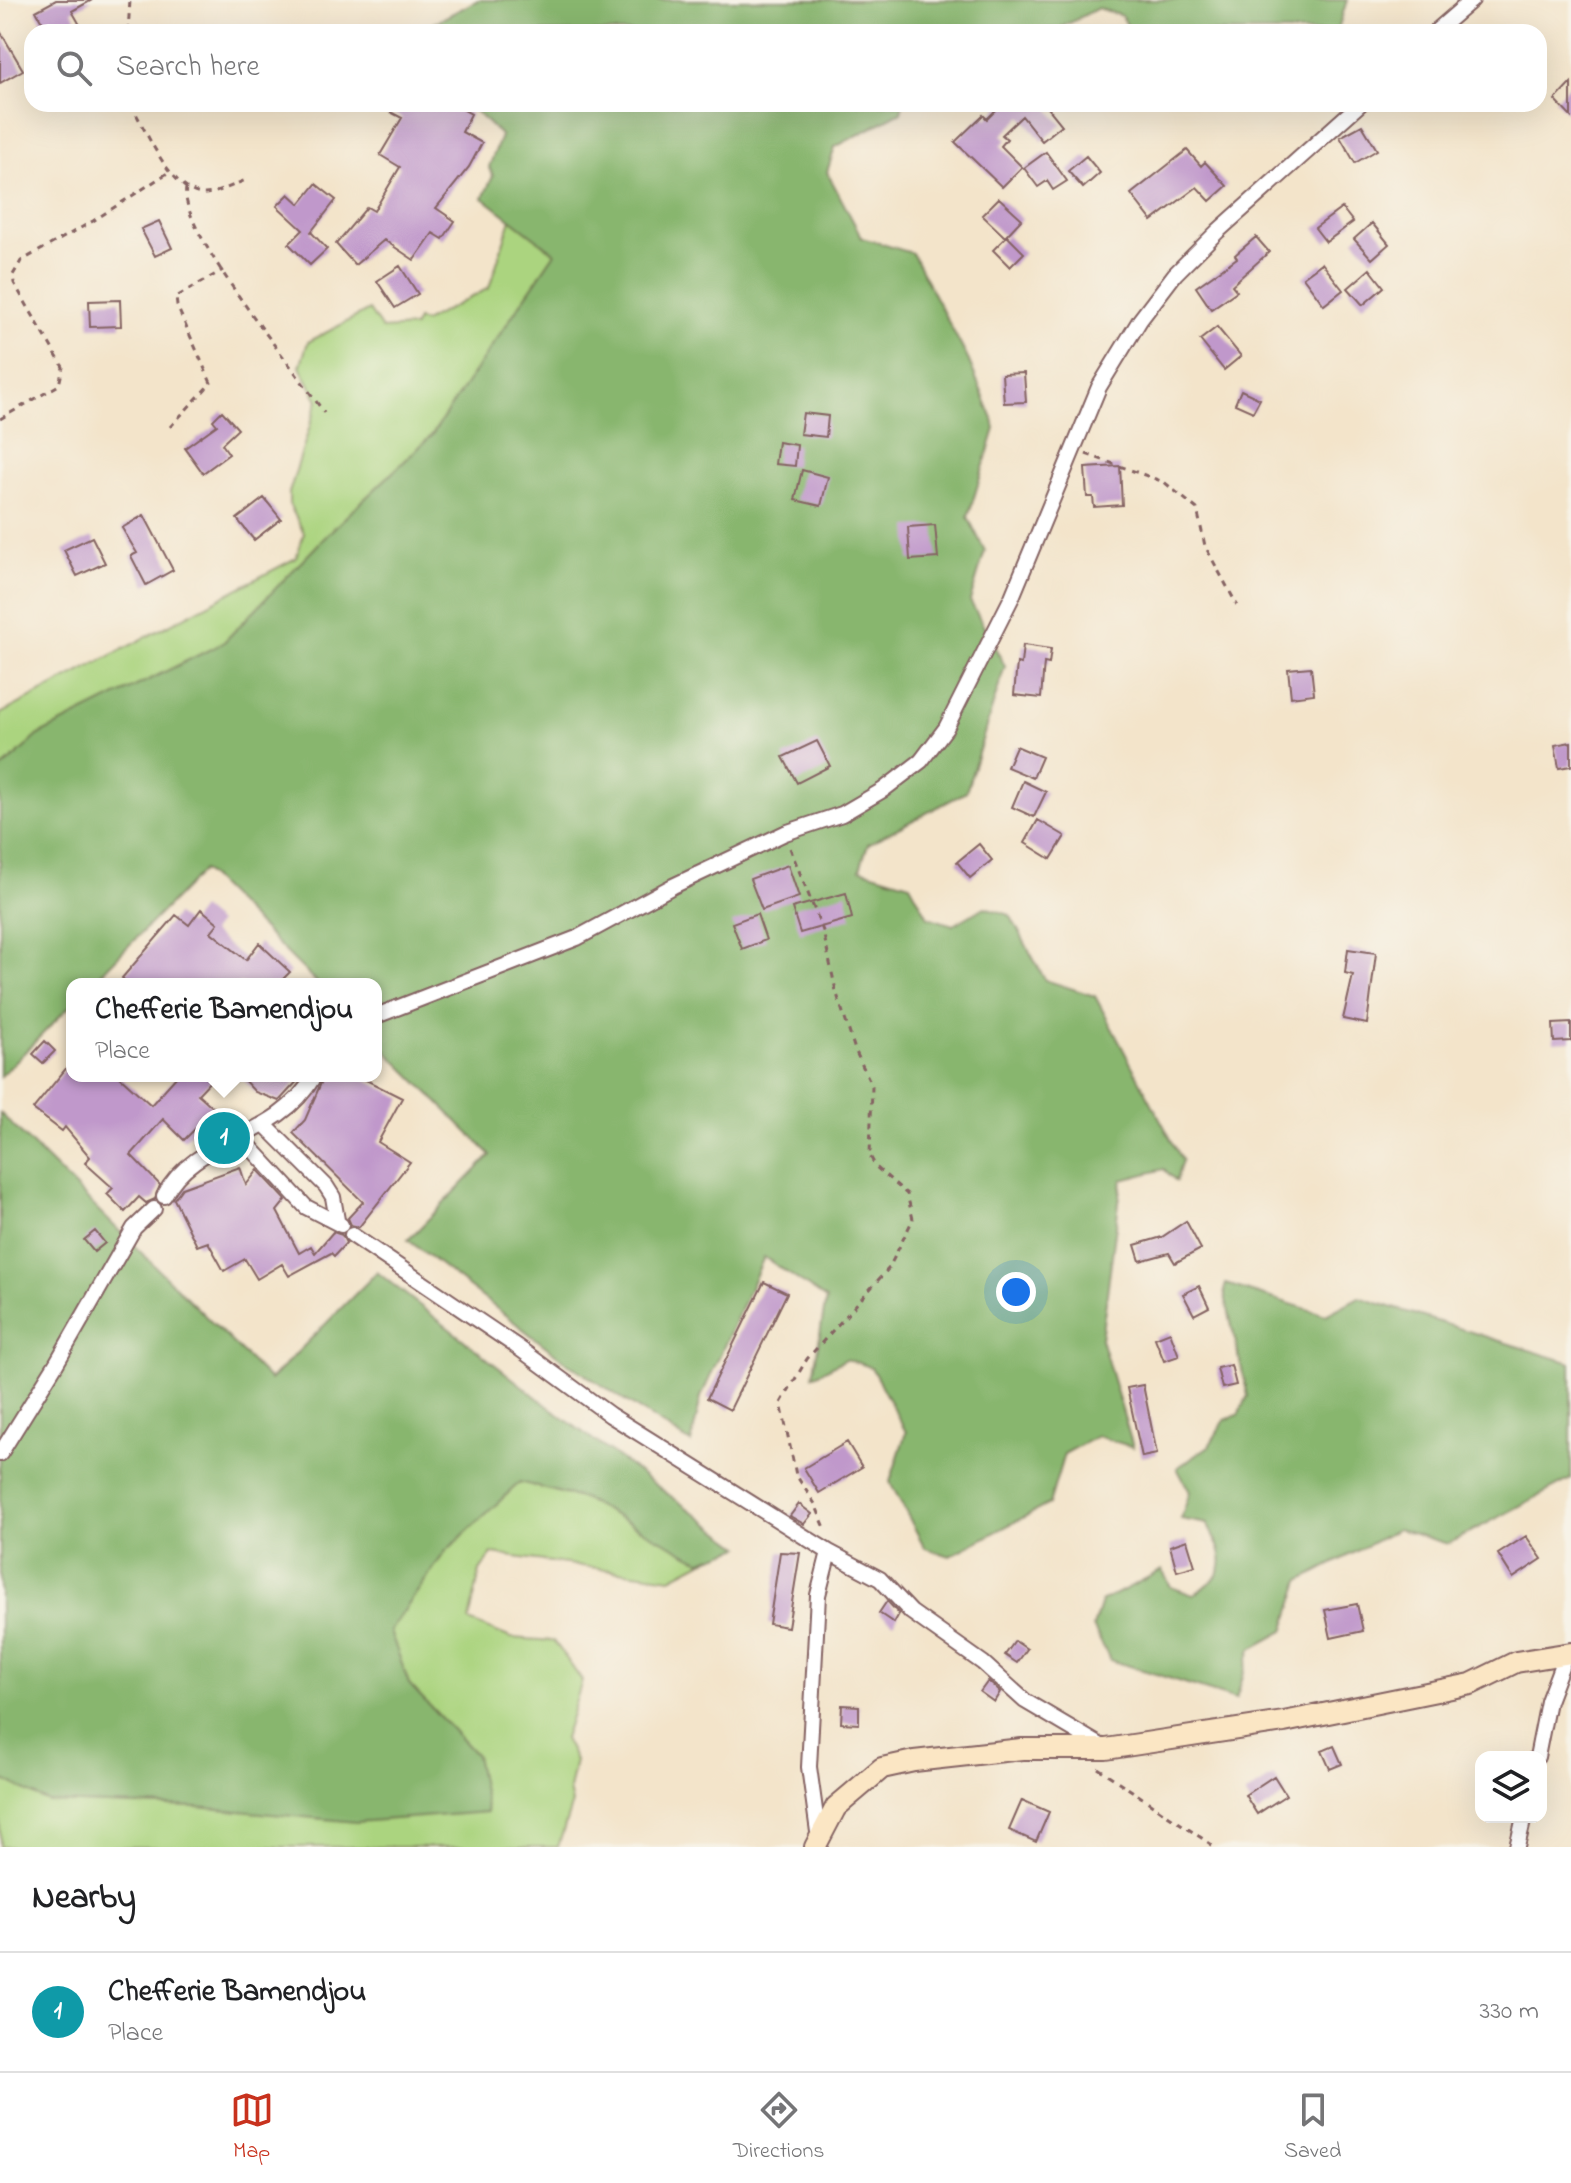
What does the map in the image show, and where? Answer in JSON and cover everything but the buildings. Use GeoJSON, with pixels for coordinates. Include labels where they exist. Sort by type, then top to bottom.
{"type":"FeatureCollection","features":[{"type":"Feature","properties":{"kind":"main road"},"geometry":{"type":"LineString","coordinates":[[817,1843],[836,1807],[882,1768],[971,1754],[1075,1747],[1106,1749],[1284,1722],[1471,1684],[1516,1662],[1568,1655]]}},
{"type":"Feature","properties":{"kind":"street"},"geometry":{"type":"LineString","coordinates":[[1444,24],[1472,0]]}},
{"type":"Feature","properties":{"kind":"street"},"geometry":{"type":"LineString","coordinates":[[382,1014],[577,938],[673,886],[785,833],[842,814],[883,790],[921,761],[946,728],[1012,597],[1099,387],[1140,320],[1175,274],[1351,112]]}},
{"type":"Feature","properties":{"kind":"street"},"geometry":{"type":"LineString","coordinates":[[164,1196],[185,1165],[266,1126],[296,1100],[310,1082]]}},
{"type":"Feature","properties":{"kind":"street"},"geometry":{"type":"LineString","coordinates":[[266,1126],[326,1186],[343,1226]]}},
{"type":"Feature","properties":{"kind":"street"},"geometry":{"type":"LineString","coordinates":[[241,1137],[306,1207],[343,1226],[610,1415],[829,1552],[880,1579],[911,1612],[983,1663],[1025,1701],[1106,1749]]}},
{"type":"Feature","properties":{"kind":"street"},"geometry":{"type":"LineString","coordinates":[[0,1454],[134,1228],[154,1209]]}},
{"type":"Feature","properties":{"kind":"street"},"geometry":{"type":"LineString","coordinates":[[817,1843],[809,1767],[818,1595],[829,1552]]}},
{"type":"Feature","properties":{"kind":"street"},"geometry":{"type":"LineString","coordinates":[[1538,1751],[1548,1701],[1568,1655]]}},
{"type":"Feature","properties":{"kind":"street"},"geometry":{"type":"LineString","coordinates":[[1517,1847],[1523,1823]]}},
{"type":"Feature","properties":{"kind":"path"},"geometry":{"type":"LineString","coordinates":[[128,24],[130,0]]}},
{"type":"Feature","properties":{"kind":"path"},"geometry":{"type":"LineString","coordinates":[[135,112],[169,172],[186,188],[206,194],[248,179]]}},
{"type":"Feature","properties":{"kind":"path"},"geometry":{"type":"LineString","coordinates":[[0,419],[59,385],[64,377],[63,367],[14,283],[16,267],[21,261],[103,215],[169,172]]}},
{"type":"Feature","properties":{"kind":"path"},"geometry":{"type":"LineString","coordinates":[[186,188],[186,208],[223,270],[250,314],[302,378],[324,413]]}},
{"type":"Feature","properties":{"kind":"path"},"geometry":{"type":"LineString","coordinates":[[170,427],[211,383],[177,306],[176,297],[223,270]]}},
{"type":"Feature","properties":{"kind":"path"},"geometry":{"type":"LineString","coordinates":[[1071,449],[1164,482],[1197,509],[1205,546],[1237,605]]}},
{"type":"Feature","properties":{"kind":"path"},"geometry":{"type":"LineString","coordinates":[[785,833],[823,931],[836,991],[855,1050],[872,1086],[870,1156],[876,1167],[907,1194],[913,1207],[913,1219],[889,1268],[807,1359],[781,1403],[796,1475],[825,1526],[829,1552]]}},
{"type":"Feature","properties":{"kind":"path"},"geometry":{"type":"LineString","coordinates":[[1075,1747],[1099,1769],[1215,1847]]}},
{"type":"Feature","properties":{"kind":"green space"},"geometry":{"type":"Polygon","coordinates":[[[478,0],[1347,0],[1340,24],[1126,24],[1122,16],[1098,8],[1067,24],[434,23],[478,0]]]}},
{"type":"Feature","properties":{"kind":"green space"},"geometry":{"type":"Polygon","coordinates":[[[476,112],[901,112],[835,147],[827,172],[862,238],[912,253],[968,359],[993,419],[995,429],[968,517],[985,551],[970,601],[1005,666],[966,792],[868,844],[860,869],[910,884],[928,917],[953,925],[985,907],[1010,915],[1045,980],[1095,996],[1182,1160],[1176,1181],[1164,1169],[1122,1180],[1101,1339],[1133,1447],[1097,1436],[1064,1454],[1049,1504],[950,1556],[925,1548],[890,1482],[906,1432],[871,1367],[846,1359],[813,1376],[826,1299],[764,1257],[701,1397],[691,1443],[566,1362],[408,1240],[491,1155],[382,1047],[382,978],[312,978],[203,870],[97,978],[66,978],[66,1010],[0,1077],[0,770],[40,734],[223,643],[334,528],[431,436],[555,253],[483,198],[493,176],[489,167],[501,136],[476,112]]]}},
{"type":"Feature","properties":{"kind":"green space"},"geometry":{"type":"Polygon","coordinates":[[[511,219],[555,253],[431,436],[334,528],[223,643],[40,734],[0,770],[0,714],[296,558],[304,533],[289,504],[289,493],[318,400],[300,367],[308,342],[369,310],[382,329],[414,327],[417,320],[424,322],[489,288],[511,219]]]}},
{"type":"Feature","properties":{"kind":"green space"},"geometry":{"type":"Polygon","coordinates":[[[0,1113],[270,1380],[377,1272],[562,1417],[741,1547],[701,1561],[584,1499],[520,1482],[445,1552],[390,1631],[409,1684],[476,1755],[487,1812],[356,1822],[197,1807],[48,1802],[0,1778],[0,1113]]]}},
{"type":"Feature","properties":{"kind":"green space"},"geometry":{"type":"Polygon","coordinates":[[[1226,1284],[1326,1315],[1359,1297],[1571,1363],[1571,1479],[1448,1544],[1398,1529],[1300,1581],[1284,1631],[1251,1649],[1236,1699],[1110,1660],[1093,1627],[1101,1602],[1162,1570],[1171,1587],[1193,1595],[1219,1572],[1221,1556],[1207,1524],[1181,1519],[1190,1492],[1177,1468],[1209,1446],[1225,1420],[1238,1415],[1248,1396],[1224,1291],[1226,1284]]]}},
{"type":"Feature","properties":{"kind":"green space"},"geometry":{"type":"Polygon","coordinates":[[[520,1482],[584,1499],[701,1560],[707,1559],[671,1578],[492,1554],[480,1571],[469,1621],[511,1638],[554,1641],[582,1681],[564,1739],[575,1760],[569,1790],[572,1803],[558,1847],[0,1847],[0,1778],[49,1802],[197,1807],[476,1755],[409,1684],[390,1631],[445,1552],[520,1482]]]}},
{"type":"Feature","properties":{"kind":"place","name":"Chefferie Bamendjou"},"geometry":{"type":"Point","coordinates":[224,1138]}}]}
